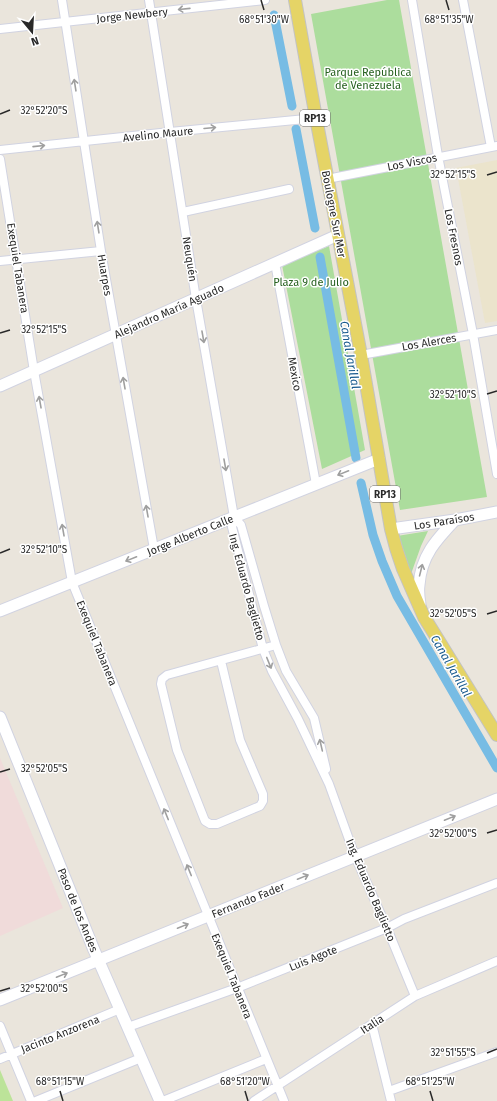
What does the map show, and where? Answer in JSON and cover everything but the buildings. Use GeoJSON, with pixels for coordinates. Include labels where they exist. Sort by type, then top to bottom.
{"type":"FeatureCollection","features":[{"type":"Feature","properties":{"kind":"main road","name":"Boulogne Sur Mer"},"geometry":{"type":"LineString","coordinates":[[295,0],[327,179],[361,355],[391,529],[396,548],[420,609],[428,625],[497,735]]}},
{"type":"Feature","properties":{"kind":"street","name":"Huarpes"},"geometry":{"type":"LineString","coordinates":[[62,0],[101,251],[154,549]]}},
{"type":"Feature","properties":{"kind":"street","name":"Neuquén"},"geometry":{"type":"LineString","coordinates":[[149,0],[196,299],[234,517]]}},
{"type":"Feature","properties":{"kind":"street","name":"Jorge Newbery"},"geometry":{"type":"LineString","coordinates":[[0,29],[265,0]]}},
{"type":"Feature","properties":{"kind":"street","name":"Los Fresnos"},"geometry":{"type":"LineString","coordinates":[[412,0],[438,156],[473,334],[497,474]]}},
{"type":"Feature","properties":{"kind":"street"},"geometry":{"type":"LineString","coordinates":[[463,0],[494,146]]}},
{"type":"Feature","properties":{"kind":"street","name":"Avelino Maure"},"geometry":{"type":"LineString","coordinates":[[0,150],[316,118]]}},
{"type":"Feature","properties":{"kind":"street","name":"Los Viscos"},"geometry":{"type":"LineString","coordinates":[[327,179],[494,146]]}},
{"type":"Feature","properties":{"kind":"street","name":"Exequiel Tabanera"},"geometry":{"type":"LineString","coordinates":[[0,159],[34,371],[72,582],[284,1101]]}},
{"type":"Feature","properties":{"kind":"street"},"geometry":{"type":"LineString","coordinates":[[183,212],[289,189]]}},
{"type":"Feature","properties":{"kind":"street","name":"Alejandro María Aguado"},"geometry":{"type":"LineString","coordinates":[[0,386],[338,235]]}},
{"type":"Feature","properties":{"kind":"street"},"geometry":{"type":"LineString","coordinates":[[0,261],[101,251]]}},
{"type":"Feature","properties":{"kind":"street","name":"Mexico"},"geometry":{"type":"LineString","coordinates":[[275,263],[316,484]]}},
{"type":"Feature","properties":{"kind":"street","name":"Los Alerces"},"geometry":{"type":"LineString","coordinates":[[361,355],[497,330]]}},
{"type":"Feature","properties":{"kind":"street","name":"Jorge Alberto Calle"},"geometry":{"type":"LineString","coordinates":[[0,612],[379,459]]}},
{"type":"Feature","properties":{"kind":"street","name":"Los Paraísos"},"geometry":{"type":"LineString","coordinates":[[391,529],[455,520],[497,512]]}},
{"type":"Feature","properties":{"kind":"street","name":"Ing. Eduardo Baglietto"},"geometry":{"type":"LineString","coordinates":[[234,517],[241,525],[276,646],[286,671],[314,718],[329,784]]}},
{"type":"Feature","properties":{"kind":"street","name":"Ing. Eduardo Baglietto"},"geometry":{"type":"LineString","coordinates":[[234,517],[232,527],[263,649],[272,671],[298,718],[329,784],[355,856],[415,996]]}},
{"type":"Feature","properties":{"kind":"street"},"geometry":{"type":"LineString","coordinates":[[420,609],[418,586],[424,559],[435,542],[455,520]]}},
{"type":"Feature","properties":{"kind":"street"},"geometry":{"type":"LineString","coordinates":[[252,609],[264,606]]}},
{"type":"Feature","properties":{"kind":"street"},"geometry":{"type":"LineString","coordinates":[[221,661],[240,740],[263,794],[263,801],[260,806],[217,824],[210,824],[204,821],[182,764],[161,684],[162,679],[168,675],[276,646]]}},
{"type":"Feature","properties":{"kind":"street","name":"Paso de los Andes"},"geometry":{"type":"LineString","coordinates":[[0,717],[99,960],[160,1101]]}},
{"type":"Feature","properties":{"kind":"street","name":"Fernando Fader"},"geometry":{"type":"LineString","coordinates":[[0,1000],[497,799]]}},
{"type":"Feature","properties":{"kind":"street","name":"Luis Agote"},"geometry":{"type":"LineString","coordinates":[[128,1027],[237,988],[387,928],[404,919],[497,883]]}},
{"type":"Feature","properties":{"kind":"street","name":"Italia"},"geometry":{"type":"LineString","coordinates":[[254,1101],[415,996],[497,961]]}},
{"type":"Feature","properties":{"kind":"street","name":"Jacinto Anzorena"},"geometry":{"type":"LineString","coordinates":[[0,1059],[120,1010]]}},
{"type":"Feature","properties":{"kind":"street"},"geometry":{"type":"LineString","coordinates":[[372,1024],[391,1101]]}},
{"type":"Feature","properties":{"kind":"street"},"geometry":{"type":"LineString","coordinates":[[0,1026],[31,1101]]}},
{"type":"Feature","properties":{"kind":"street"},"geometry":{"type":"LineString","coordinates":[[389,1091],[497,1052]]}},
{"type":"Feature","properties":{"kind":"street"},"geometry":{"type":"LineString","coordinates":[[36,1101],[141,1058]]}},
{"type":"Feature","properties":{"kind":"street"},"geometry":{"type":"LineString","coordinates":[[163,1101],[266,1059]]}},
{"type":"Feature","properties":{"kind":"shaded area"},"geometry":{"type":"Polygon","coordinates":[[[497,160],[497,321],[485,323],[456,168],[497,160]]]}},
{"type":"Feature","properties":{"kind":"shaded area"},"geometry":{"type":"Polygon","coordinates":[[[0,758],[63,908],[0,936],[0,758]]]}},
{"type":"Feature","properties":{"kind":"green space","name":"Parque República de Venezuela"},"geometry":{"type":"Polygon","coordinates":[[[387,0],[399,0],[487,497],[400,510],[311,14],[387,0]]]}},
{"type":"Feature","properties":{"kind":"green space","name":"Plaza 9 de Julio"},"geometry":{"type":"Polygon","coordinates":[[[329,246],[365,450],[322,469],[282,265],[329,246]]]}},
{"type":"Feature","properties":{"kind":"green space"},"geometry":{"type":"Polygon","coordinates":[[[428,531],[421,546],[411,574],[397,536],[428,531]]]}},
{"type":"Feature","properties":{"kind":"green space"},"geometry":{"type":"Polygon","coordinates":[[[0,1070],[13,1101],[0,1101],[0,1070]]]}},
{"type":"Feature","properties":{"kind":"waterway","name":"Canal Jarillal"},"geometry":{"type":"LineString","coordinates":[[274,15],[292,106]]}},
{"type":"Feature","properties":{"kind":"waterway","name":"Canal Jarillal"},"geometry":{"type":"LineString","coordinates":[[296,129],[315,228]]}},
{"type":"Feature","properties":{"kind":"waterway","name":"Canal Jarillal"},"geometry":{"type":"LineString","coordinates":[[320,257],[356,458]]}},
{"type":"Feature","properties":{"kind":"waterway","name":"Canal Jarillal"},"geometry":{"type":"LineString","coordinates":[[361,483],[373,535],[397,596],[497,768]]}}]}
